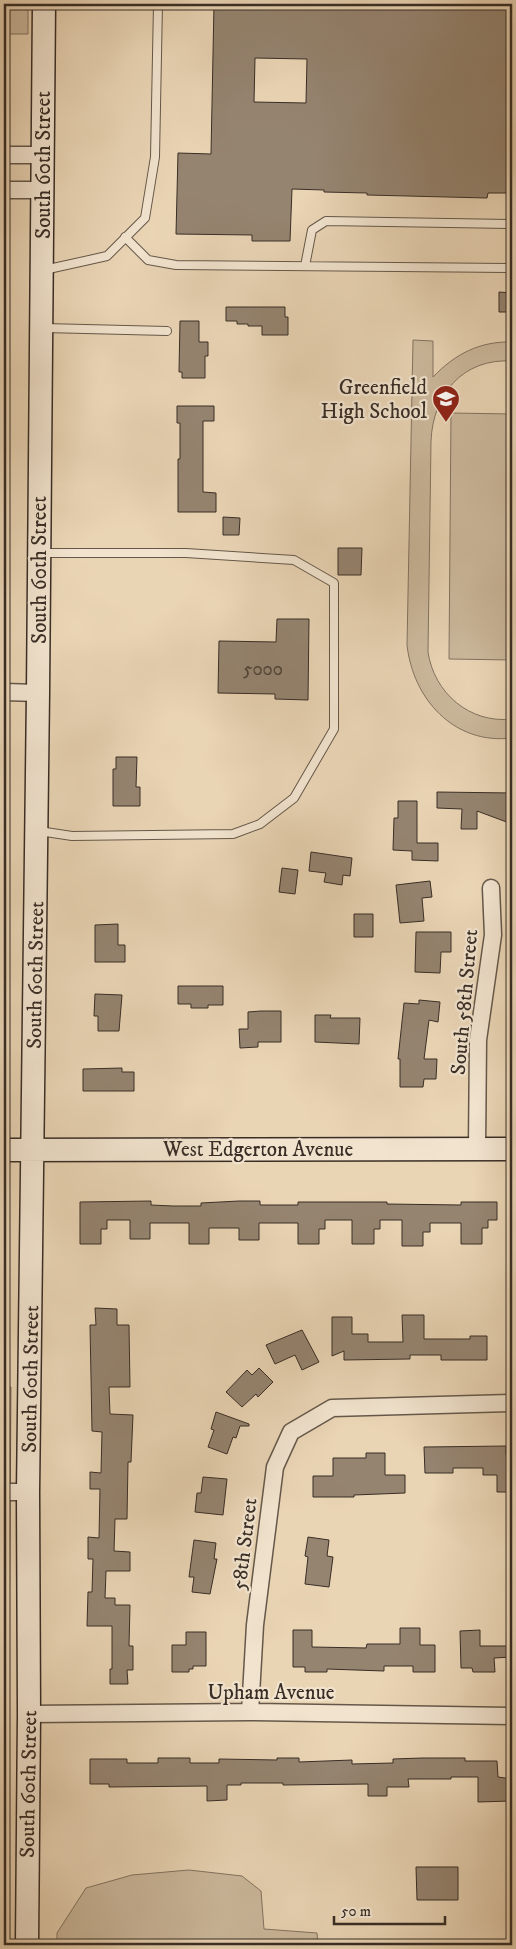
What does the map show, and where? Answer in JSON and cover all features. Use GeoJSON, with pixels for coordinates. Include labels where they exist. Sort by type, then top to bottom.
{"type":"FeatureCollection","features":[{"type":"Feature","properties":{"kind":"street","name":"South 60th Street"},"geometry":{"type":"LineString","coordinates":[[27,1945],[28,1492],[34,1150],[44,4]]}},
{"type":"Feature","properties":{"kind":"street"},"geometry":{"type":"LineString","coordinates":[[4,155],[42,155]]}},
{"type":"Feature","properties":{"kind":"street"},"geometry":{"type":"LineString","coordinates":[[4,190],[43,190]]}},
{"type":"Feature","properties":{"kind":"street"},"geometry":{"type":"LineString","coordinates":[[4,692],[38,693]]}},
{"type":"Feature","properties":{"kind":"street","name":"South 58th Street"},"geometry":{"type":"LineString","coordinates":[[477,1150],[478,1040],[494,935],[491,888]]}},
{"type":"Feature","properties":{"kind":"street","name":"West Edgerton Avenue"},"geometry":{"type":"LineString","coordinates":[[4,1150],[512,1149]]}},
{"type":"Feature","properties":{"kind":"street","name":"58th Street"},"geometry":{"type":"LineString","coordinates":[[250,1712],[255,1626],[275,1467],[291,1432],[332,1408],[512,1403]]}},
{"type":"Feature","properties":{"kind":"street"},"geometry":{"type":"LineString","coordinates":[[4,1492],[28,1492]]}},
{"type":"Feature","properties":{"kind":"street","name":"Upham Avenue"},"geometry":{"type":"LineString","coordinates":[[29,1714],[250,1712],[512,1716]]}},
{"type":"Feature","properties":{"kind":"lane"},"geometry":{"type":"LineString","coordinates":[[42,270],[108,256],[144,218],[155,157],[158,4]]}},
{"type":"Feature","properties":{"kind":"lane"},"geometry":{"type":"LineString","coordinates":[[305,266],[312,230],[326,221],[512,224]]}},
{"type":"Feature","properties":{"kind":"lane"},"geometry":{"type":"LineString","coordinates":[[125,238],[148,260],[176,265],[512,268]]}},
{"type":"Feature","properties":{"kind":"lane"},"geometry":{"type":"LineString","coordinates":[[42,328],[167,331]]}},
{"type":"Feature","properties":{"kind":"lane"},"geometry":{"type":"LineString","coordinates":[[37,831],[72,836],[233,834],[260,824],[294,798],[334,729],[334,583],[294,560],[186,553],[40,553]]}},
{"type":"Feature","properties":{"kind":"shaded area"},"geometry":{"type":"Polygon","coordinates":[[[4,4],[28,4],[28,34],[4,34],[4,4]]]}},
{"type":"Feature","properties":{"kind":"shaded area"},"geometry":{"type":"Polygon","coordinates":[[[413,340],[433,341],[433,377],[450,362],[469,350],[489,344],[512,342],[512,361],[495,362],[479,366],[465,373],[454,382],[438,408],[433,424],[431,441],[428,652],[432,667],[446,693],[456,703],[469,711],[497,719],[512,719],[512,738],[491,738],[472,734],[455,726],[440,714],[428,700],[418,683],[411,665],[407,645],[413,340]]]}},
{"type":"Feature","properties":{"kind":"shaded area"},"geometry":{"type":"Polygon","coordinates":[[[451,413],[512,414],[512,660],[449,659],[451,413]]]}},
{"type":"Feature","properties":{"kind":"shaded area"},"geometry":{"type":"Polygon","coordinates":[[[4,1387],[11,1387],[7,1945],[4,1945],[4,1387]]]}},
{"type":"Feature","properties":{"kind":"shaded area"},"geometry":{"type":"Polygon","coordinates":[[[189,1870],[242,1876],[261,1891],[264,1929],[317,1933],[318,1945],[57,1945],[57,1933],[86,1888],[132,1875],[189,1870]]]}},
{"type":"Feature","properties":{"kind":"building"},"geometry":{"type":"Polygon","coordinates":[[[214,4],[512,4],[512,193],[488,193],[487,198],[367,195],[367,193],[292,189],[290,241],[252,241],[252,235],[176,234],[178,153],[211,154],[214,4]],[[255,58],[254,102],[306,103],[307,59],[255,58]]]}},
{"type":"Feature","properties":{"kind":"building"},"geometry":{"type":"Polygon","coordinates":[[[499,292],[512,293],[512,312],[499,312],[499,292]]]}},
{"type":"Feature","properties":{"kind":"building"},"geometry":{"type":"Polygon","coordinates":[[[226,307],[285,307],[285,317],[288,317],[288,335],[262,335],[262,326],[248,326],[248,324],[237,324],[237,321],[226,321],[226,307]]]}},
{"type":"Feature","properties":{"kind":"building"},"geometry":{"type":"Polygon","coordinates":[[[180,321],[199,321],[199,342],[208,342],[208,356],[205,356],[205,378],[182,378],[182,372],[179,372],[180,321]]]}},
{"type":"Feature","properties":{"kind":"building"},"geometry":{"type":"Polygon","coordinates":[[[177,406],[214,406],[214,421],[203,421],[203,492],[216,493],[216,512],[178,512],[180,423],[177,423],[177,406]]]}},
{"type":"Feature","properties":{"kind":"building"},"geometry":{"type":"Polygon","coordinates":[[[223,517],[240,518],[239,535],[223,535],[223,517]]]}},
{"type":"Feature","properties":{"kind":"building"},"geometry":{"type":"Polygon","coordinates":[[[338,548],[362,548],[361,575],[338,575],[338,548]]]}},
{"type":"Feature","properties":{"kind":"building"},"geometry":{"type":"Polygon","coordinates":[[[277,619],[309,619],[308,700],[275,699],[275,694],[218,693],[219,641],[276,642],[277,619]]]}},
{"type":"Feature","properties":{"kind":"building"},"geometry":{"type":"Polygon","coordinates":[[[116,757],[137,757],[136,787],[140,787],[140,806],[113,806],[113,769],[116,769],[116,757]]]}},
{"type":"Feature","properties":{"kind":"building"},"geometry":{"type":"Polygon","coordinates":[[[437,792],[512,793],[512,824],[477,811],[477,829],[461,829],[462,809],[437,808],[437,792]]]}},
{"type":"Feature","properties":{"kind":"building"},"geometry":{"type":"Polygon","coordinates":[[[398,801],[417,801],[417,843],[438,843],[438,861],[412,860],[412,851],[393,850],[394,818],[398,818],[398,801]]]}},
{"type":"Feature","properties":{"kind":"building"},"geometry":{"type":"Polygon","coordinates":[[[311,852],[352,858],[350,876],[343,875],[342,885],[324,882],[326,873],[309,871],[311,852]]]}},
{"type":"Feature","properties":{"kind":"building"},"geometry":{"type":"Polygon","coordinates":[[[282,868],[298,870],[295,894],[279,892],[282,868]]]}},
{"type":"Feature","properties":{"kind":"building"},"geometry":{"type":"Polygon","coordinates":[[[430,881],[432,897],[422,898],[424,921],[400,923],[396,885],[430,881]]]}},
{"type":"Feature","properties":{"kind":"building"},"geometry":{"type":"Polygon","coordinates":[[[354,914],[373,914],[373,937],[354,937],[354,914]]]}},
{"type":"Feature","properties":{"kind":"building"},"geometry":{"type":"Polygon","coordinates":[[[118,924],[118,945],[125,945],[125,962],[95,962],[95,925],[118,924]]]}},
{"type":"Feature","properties":{"kind":"building"},"geometry":{"type":"Polygon","coordinates":[[[416,932],[451,932],[451,952],[441,952],[440,973],[415,972],[416,932]]]}},
{"type":"Feature","properties":{"kind":"building"},"geometry":{"type":"Polygon","coordinates":[[[178,986],[223,986],[223,1005],[208,1005],[208,1008],[191,1008],[191,1004],[178,1004],[178,986]]]}},
{"type":"Feature","properties":{"kind":"building"},"geometry":{"type":"Polygon","coordinates":[[[95,994],[122,995],[119,1031],[98,1031],[98,1016],[94,1016],[95,994]]]}},
{"type":"Feature","properties":{"kind":"building"},"geometry":{"type":"Polygon","coordinates":[[[419,1000],[440,1002],[438,1022],[429,1020],[424,1059],[437,1059],[436,1079],[424,1079],[423,1087],[400,1087],[400,1059],[398,1059],[404,1003],[419,1004],[419,1000]]]}},
{"type":"Feature","properties":{"kind":"building"},"geometry":{"type":"Polygon","coordinates":[[[281,1011],[281,1042],[258,1042],[258,1047],[240,1048],[239,1029],[248,1029],[248,1012],[281,1011]]]}},
{"type":"Feature","properties":{"kind":"building"},"geometry":{"type":"Polygon","coordinates":[[[315,1015],[331,1015],[330,1018],[360,1018],[359,1044],[315,1042],[315,1015]]]}},
{"type":"Feature","properties":{"kind":"building"},"geometry":{"type":"Polygon","coordinates":[[[122,1068],[122,1072],[134,1072],[134,1091],[83,1091],[83,1069],[122,1068]]]}},
{"type":"Feature","properties":{"kind":"building"},"geometry":{"type":"Polygon","coordinates":[[[151,1201],[151,1205],[173,1206],[201,1206],[201,1203],[239,1201],[260,1201],[260,1205],[298,1205],[298,1202],[387,1202],[387,1204],[461,1205],[461,1202],[497,1202],[497,1220],[488,1220],[488,1228],[482,1228],[482,1244],[461,1244],[461,1223],[430,1223],[430,1232],[423,1232],[423,1246],[402,1246],[402,1220],[380,1220],[380,1229],[374,1229],[374,1244],[352,1244],[352,1220],[325,1220],[325,1229],[319,1229],[319,1244],[298,1244],[298,1223],[259,1223],[259,1240],[239,1240],[239,1228],[209,1228],[209,1244],[189,1244],[189,1223],[150,1223],[150,1239],[130,1239],[130,1220],[107,1220],[107,1229],[101,1229],[101,1244],[80,1244],[80,1202],[151,1201]]]}},
{"type":"Feature","properties":{"kind":"building"},"geometry":{"type":"Polygon","coordinates":[[[95,1308],[117,1309],[117,1325],[129,1325],[130,1387],[109,1387],[110,1414],[133,1415],[131,1462],[128,1462],[127,1519],[115,1519],[114,1551],[130,1552],[130,1571],[106,1571],[105,1598],[115,1598],[115,1605],[130,1605],[129,1646],[133,1646],[133,1670],[127,1670],[128,1684],[110,1684],[112,1626],[87,1626],[88,1592],[92,1592],[93,1559],[88,1559],[88,1537],[99,1538],[100,1489],[90,1489],[90,1472],[101,1473],[102,1432],[92,1431],[90,1325],[96,1325],[95,1308]]]}},
{"type":"Feature","properties":{"kind":"building"},"geometry":{"type":"Polygon","coordinates":[[[402,1315],[424,1315],[424,1339],[470,1339],[470,1336],[487,1336],[487,1360],[441,1360],[441,1355],[410,1355],[410,1359],[344,1360],[344,1351],[332,1356],[332,1317],[352,1317],[352,1334],[368,1334],[368,1342],[403,1342],[402,1315]]]}},
{"type":"Feature","properties":{"kind":"building"},"geometry":{"type":"Polygon","coordinates":[[[302,1330],[319,1362],[302,1370],[295,1355],[275,1364],[266,1345],[302,1330]]]}},
{"type":"Feature","properties":{"kind":"building"},"geometry":{"type":"Polygon","coordinates":[[[259,1368],[273,1382],[258,1397],[256,1394],[242,1407],[226,1392],[247,1370],[252,1375],[259,1368]]]}},
{"type":"Feature","properties":{"kind":"building"},"geometry":{"type":"Polygon","coordinates":[[[216,1412],[249,1424],[249,1426],[240,1426],[236,1438],[233,1437],[227,1454],[208,1447],[214,1430],[211,1429],[216,1412]]]}},
{"type":"Feature","properties":{"kind":"building"},"geometry":{"type":"Polygon","coordinates":[[[506,1446],[506,1454],[512,1454],[512,1492],[497,1492],[497,1475],[483,1475],[483,1468],[453,1468],[453,1473],[425,1473],[424,1447],[506,1446]]]}},
{"type":"Feature","properties":{"kind":"building"},"geometry":{"type":"Polygon","coordinates":[[[366,1453],[385,1453],[385,1475],[405,1475],[405,1493],[354,1495],[354,1497],[313,1497],[313,1476],[333,1476],[333,1458],[366,1458],[366,1453]]]}},
{"type":"Feature","properties":{"kind":"building"},"geometry":{"type":"Polygon","coordinates":[[[203,1477],[227,1479],[223,1515],[195,1512],[197,1493],[201,1493],[203,1477]]]}},
{"type":"Feature","properties":{"kind":"building"},"geometry":{"type":"Polygon","coordinates":[[[308,1537],[329,1540],[327,1556],[333,1557],[329,1587],[305,1584],[308,1557],[305,1556],[308,1537]]]}},
{"type":"Feature","properties":{"kind":"building"},"geometry":{"type":"Polygon","coordinates":[[[194,1540],[216,1543],[214,1559],[217,1559],[210,1594],[192,1592],[194,1577],[189,1577],[194,1540]]]}},
{"type":"Feature","properties":{"kind":"building"},"geometry":{"type":"Polygon","coordinates":[[[400,1628],[420,1628],[420,1645],[435,1645],[435,1672],[413,1672],[413,1666],[384,1666],[384,1671],[327,1669],[327,1672],[305,1672],[305,1667],[293,1667],[293,1630],[312,1630],[312,1647],[366,1648],[367,1644],[400,1644],[400,1628]]]}},
{"type":"Feature","properties":{"kind":"building"},"geometry":{"type":"Polygon","coordinates":[[[480,1630],[480,1646],[512,1646],[512,1657],[494,1658],[495,1672],[473,1672],[472,1668],[461,1668],[460,1631],[480,1630]]]}},
{"type":"Feature","properties":{"kind":"building"},"geometry":{"type":"Polygon","coordinates":[[[186,1632],[206,1632],[206,1666],[193,1666],[193,1669],[189,1669],[189,1672],[172,1672],[172,1645],[186,1645],[186,1632]]]}},
{"type":"Feature","properties":{"kind":"building"},"geometry":{"type":"Polygon","coordinates":[[[158,1758],[190,1758],[190,1763],[219,1763],[219,1759],[277,1760],[277,1758],[299,1758],[299,1762],[352,1760],[352,1764],[393,1763],[393,1759],[422,1758],[465,1758],[465,1761],[497,1761],[498,1777],[512,1779],[512,1801],[478,1802],[478,1777],[408,1779],[409,1787],[387,1787],[387,1796],[368,1796],[368,1784],[283,1785],[283,1783],[241,1783],[241,1785],[227,1785],[227,1800],[207,1801],[207,1786],[109,1787],[109,1784],[90,1784],[90,1759],[127,1759],[127,1763],[158,1763],[158,1758]]]}},
{"type":"Feature","properties":{"kind":"building"},"geometry":{"type":"Polygon","coordinates":[[[416,1867],[458,1867],[458,1900],[417,1900],[416,1867]]]}},
{"type":"Feature","properties":{"kind":"place","name":"Greenfield High School"},"geometry":{"type":"Point","coordinates":[446,423]}}]}
